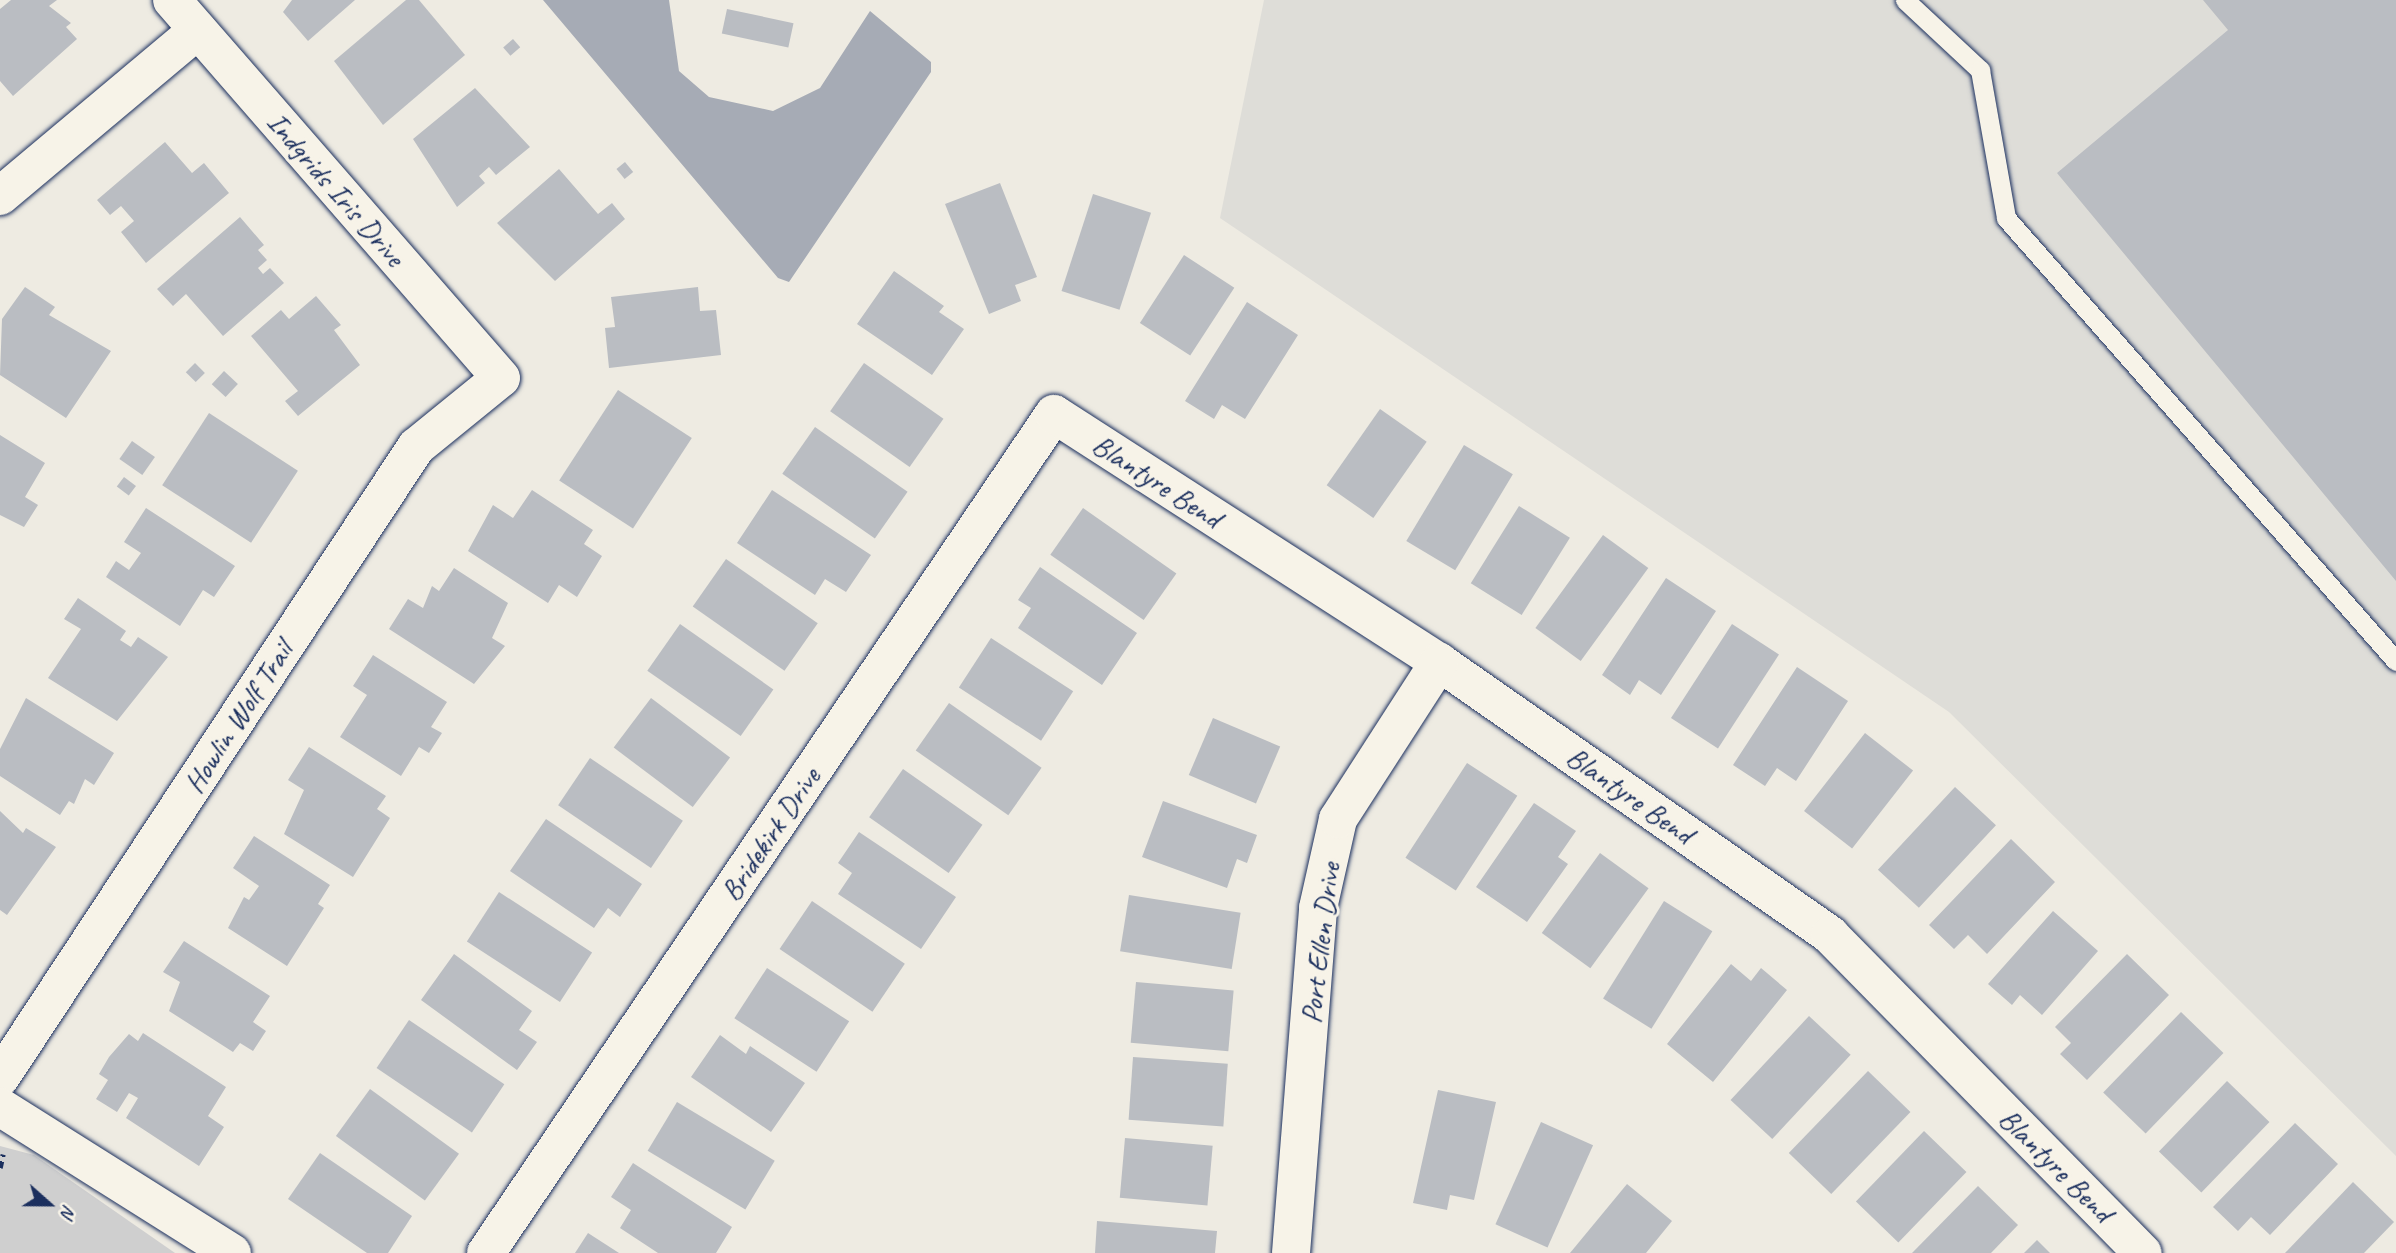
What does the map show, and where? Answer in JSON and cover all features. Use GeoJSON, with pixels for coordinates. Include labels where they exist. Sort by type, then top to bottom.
{"type":"FeatureCollection","features":[{"type":"Feature","properties":{"kind":"street","name":"Indgrids Iris Drive"},"geometry":{"type":"LineString","coordinates":[[172,0],[501,378]]}},
{"type":"Feature","properties":{"kind":"street"},"geometry":{"type":"LineString","coordinates":[[0,196],[198,30]]}},
{"type":"Feature","properties":{"kind":"street","name":"Howlin Wolf Trail"},"geometry":{"type":"LineString","coordinates":[[0,1078],[415,447],[501,378]]}},
{"type":"Feature","properties":{"kind":"street","name":"Blantyre Bend"},"geometry":{"type":"LineString","coordinates":[[1054,414],[1439,662],[1829,935],[2143,1253]]}},
{"type":"Feature","properties":{"kind":"street","name":"Bridekirk Drive"},"geometry":{"type":"LineString","coordinates":[[486,1253],[1054,414]]}},
{"type":"Feature","properties":{"kind":"street","name":"Port Ellen Drive"},"geometry":{"type":"LineString","coordinates":[[1291,1253],[1318,908],[1338,819],[1439,662]]}},
{"type":"Feature","properties":{"kind":"street"},"geometry":{"type":"LineString","coordinates":[[0,1107],[232,1253]]}},
{"type":"Feature","properties":{"kind":"lane"},"geometry":{"type":"LineString","coordinates":[[1905,0],[1980,71],[2006,218],[2396,661]]}},
{"type":"Feature","properties":{"kind":"path"},"geometry":{"type":"LineString","coordinates":[[0,1168],[4,1153]]}},
{"type":"Feature","properties":{"kind":"shaded area"},"geometry":{"type":"Polygon","coordinates":[[[543,0],[669,0],[679,71],[709,97],[773,111],[820,88],[870,11],[931,62],[931,72],[789,282],[778,278],[543,0]]]}},
{"type":"Feature","properties":{"kind":"shaded area"},"geometry":{"type":"Polygon","coordinates":[[[1264,0],[2396,0],[2396,1156],[1949,712],[1220,218],[1264,0]]]}},
{"type":"Feature","properties":{"kind":"shaded area"},"geometry":{"type":"Polygon","coordinates":[[[0,1146],[34,1155],[175,1253],[0,1253],[0,1146]]]}},
{"type":"Feature","properties":{"kind":"building"},"geometry":{"type":"Polygon","coordinates":[[[11,0],[57,0],[49,6],[71,23],[66,27],[77,39],[13,96],[0,81],[0,9],[11,0]]]}},
{"type":"Feature","properties":{"kind":"building"},"geometry":{"type":"Polygon","coordinates":[[[292,0],[355,0],[308,41],[283,12],[292,0]]]}},
{"type":"Feature","properties":{"kind":"building"},"geometry":{"type":"Polygon","coordinates":[[[406,0],[419,0],[465,55],[383,125],[334,61],[406,0]]]}},
{"type":"Feature","properties":{"kind":"building"},"geometry":{"type":"Polygon","coordinates":[[[2203,0],[2396,0],[2396,581],[2057,173],[2228,30],[2203,0]]]}},
{"type":"Feature","properties":{"kind":"building"},"geometry":{"type":"Polygon","coordinates":[[[727,9],[794,23],[788,48],[722,33],[727,9]]]}},
{"type":"Feature","properties":{"kind":"building"},"geometry":{"type":"Polygon","coordinates":[[[513,39],[520,47],[510,56],[503,48],[513,39]]]}},
{"type":"Feature","properties":{"kind":"building"},"geometry":{"type":"Polygon","coordinates":[[[475,88],[530,147],[496,175],[489,167],[479,176],[485,183],[457,207],[413,139],[475,88]]]}},
{"type":"Feature","properties":{"kind":"building"},"geometry":{"type":"Polygon","coordinates":[[[165,142],[192,173],[204,163],[229,193],[146,263],[121,232],[134,221],[121,206],[110,215],[97,200],[165,142]]]}},
{"type":"Feature","properties":{"kind":"building"},"geometry":{"type":"Polygon","coordinates":[[[625,162],[633,172],[625,179],[616,169],[625,162]]]}},
{"type":"Feature","properties":{"kind":"building"},"geometry":{"type":"Polygon","coordinates":[[[559,169],[598,214],[612,203],[625,219],[555,281],[497,223],[559,169]]]}},
{"type":"Feature","properties":{"kind":"building"},"geometry":{"type":"Polygon","coordinates":[[[1000,183],[1037,277],[1015,285],[1021,301],[989,314],[945,204],[1000,183]]]}},
{"type":"Feature","properties":{"kind":"building"},"geometry":{"type":"Polygon","coordinates":[[[1093,194],[1151,213],[1119,310],[1061,291],[1093,194]]]}},
{"type":"Feature","properties":{"kind":"building"},"geometry":{"type":"Polygon","coordinates":[[[240,217],[264,245],[258,250],[267,260],[258,268],[263,274],[270,268],[284,283],[223,336],[186,294],[173,306],[157,289],[240,217]]]}},
{"type":"Feature","properties":{"kind":"building"},"geometry":{"type":"Polygon","coordinates":[[[1184,255],[1234,288],[1190,356],[1140,323],[1184,255]]]}},
{"type":"Feature","properties":{"kind":"building"},"geometry":{"type":"Polygon","coordinates":[[[894,271],[944,306],[939,312],[964,329],[932,375],[857,324],[894,271]]]}},
{"type":"Feature","properties":{"kind":"building"},"geometry":{"type":"Polygon","coordinates":[[[25,287],[55,307],[49,315],[111,351],[66,418],[0,375],[2,319],[25,287]]]}},
{"type":"Feature","properties":{"kind":"building"},"geometry":{"type":"Polygon","coordinates":[[[698,287],[700,311],[716,310],[721,355],[609,368],[605,328],[615,327],[611,297],[698,287]]]}},
{"type":"Feature","properties":{"kind":"building"},"geometry":{"type":"Polygon","coordinates":[[[316,296],[341,325],[334,330],[360,365],[298,416],[285,401],[298,391],[251,336],[281,310],[289,319],[316,296]]]}},
{"type":"Feature","properties":{"kind":"building"},"geometry":{"type":"Polygon","coordinates":[[[1247,302],[1298,335],[1245,419],[1222,405],[1214,419],[1185,401],[1247,302]]]}},
{"type":"Feature","properties":{"kind":"building"},"geometry":{"type":"Polygon","coordinates":[[[195,363],[205,373],[196,382],[186,372],[195,363]]]}},
{"type":"Feature","properties":{"kind":"building"},"geometry":{"type":"Polygon","coordinates":[[[864,363],[943,419],[910,467],[830,411],[864,363]]]}},
{"type":"Feature","properties":{"kind":"building"},"geometry":{"type":"Polygon","coordinates":[[[224,371],[238,384],[226,397],[212,384],[224,371]]]}},
{"type":"Feature","properties":{"kind":"building"},"geometry":{"type":"Polygon","coordinates":[[[618,390],[692,438],[633,529],[559,481],[618,390]]]}},
{"type":"Feature","properties":{"kind":"building"},"geometry":{"type":"Polygon","coordinates":[[[1380,409],[1427,442],[1373,518],[1327,485],[1380,409]]]}},
{"type":"Feature","properties":{"kind":"building"},"geometry":{"type":"Polygon","coordinates":[[[209,413],[298,471],[251,543],[162,485],[209,413]]]}},
{"type":"Feature","properties":{"kind":"building"},"geometry":{"type":"Polygon","coordinates":[[[815,427],[908,492],[875,539],[782,474],[815,427]]]}},
{"type":"Feature","properties":{"kind":"building"},"geometry":{"type":"Polygon","coordinates":[[[0,435],[45,463],[25,497],[38,505],[24,527],[0,515],[0,435]]]}},
{"type":"Feature","properties":{"kind":"building"},"geometry":{"type":"Polygon","coordinates":[[[132,441],[155,457],[142,475],[119,459],[132,441]]]}},
{"type":"Feature","properties":{"kind":"building"},"geometry":{"type":"Polygon","coordinates":[[[1464,445],[1513,474],[1455,570],[1406,541],[1464,445]]]}},
{"type":"Feature","properties":{"kind":"building"},"geometry":{"type":"Polygon","coordinates":[[[124,477],[136,486],[129,496],[117,487],[124,477]]]}},
{"type":"Feature","properties":{"kind":"building"},"geometry":{"type":"Polygon","coordinates":[[[532,490],[593,530],[584,544],[602,556],[577,597],[559,585],[548,603],[468,551],[493,505],[513,518],[532,490]]]}},
{"type":"Feature","properties":{"kind":"building"},"geometry":{"type":"Polygon","coordinates":[[[772,490],[871,555],[846,592],[825,579],[815,595],[737,543],[772,490]]]}},
{"type":"Feature","properties":{"kind":"building"},"geometry":{"type":"Polygon","coordinates":[[[1519,506],[1570,538],[1522,615],[1471,583],[1519,506]]]}},
{"type":"Feature","properties":{"kind":"building"},"geometry":{"type":"Polygon","coordinates":[[[146,508],[235,566],[214,597],[203,590],[180,626],[106,577],[116,561],[129,570],[141,553],[124,542],[146,508]]]}},
{"type":"Feature","properties":{"kind":"building"},"geometry":{"type":"Polygon","coordinates":[[[1083,508],[1176,573],[1144,620],[1050,555],[1083,508]]]}},
{"type":"Feature","properties":{"kind":"building"},"geometry":{"type":"Polygon","coordinates":[[[1603,535],[1648,568],[1581,661],[1535,628],[1603,535]]]}},
{"type":"Feature","properties":{"kind":"building"},"geometry":{"type":"Polygon","coordinates":[[[726,559],[818,623],[784,671],[693,607],[726,559]]]}},
{"type":"Feature","properties":{"kind":"building"},"geometry":{"type":"Polygon","coordinates":[[[1040,567],[1137,633],[1102,685],[1018,628],[1031,608],[1018,600],[1040,567]]]}},
{"type":"Feature","properties":{"kind":"building"},"geometry":{"type":"Polygon","coordinates":[[[454,568],[508,603],[492,638],[505,646],[474,684],[389,629],[408,599],[423,608],[432,586],[439,591],[454,568]]]}},
{"type":"Feature","properties":{"kind":"building"},"geometry":{"type":"Polygon","coordinates":[[[1666,578],[1716,611],[1661,695],[1639,680],[1630,695],[1602,675],[1666,578]]]}},
{"type":"Feature","properties":{"kind":"building"},"geometry":{"type":"Polygon","coordinates":[[[78,598],[126,631],[120,640],[131,647],[138,637],[168,657],[117,721],[48,678],[81,629],[64,619],[78,598]]]}},
{"type":"Feature","properties":{"kind":"building"},"geometry":{"type":"Polygon","coordinates":[[[680,624],[773,689],[741,736],[647,671],[680,624]]]}},
{"type":"Feature","properties":{"kind":"building"},"geometry":{"type":"Polygon","coordinates":[[[1732,624],[1779,654],[1718,748],[1671,718],[1732,624]]]}},
{"type":"Feature","properties":{"kind":"building"},"geometry":{"type":"Polygon","coordinates":[[[991,638],[1073,691],[1041,741],[959,687],[991,638]]]}},
{"type":"Feature","properties":{"kind":"building"},"geometry":{"type":"Polygon","coordinates":[[[373,655],[447,702],[431,727],[442,733],[429,753],[419,747],[401,776],[340,737],[367,695],[353,686],[373,655]]]}},
{"type":"Feature","properties":{"kind":"building"},"geometry":{"type":"Polygon","coordinates":[[[1797,667],[1848,701],[1796,781],[1777,768],[1765,786],[1733,765],[1797,667]]]}},
{"type":"Feature","properties":{"kind":"building"},"geometry":{"type":"Polygon","coordinates":[[[26,698],[114,753],[94,785],[85,779],[74,804],[69,801],[60,815],[0,776],[0,749],[26,698]]]}},
{"type":"Feature","properties":{"kind":"building"},"geometry":{"type":"Polygon","coordinates":[[[651,698],[730,758],[693,807],[614,748],[651,698]]]}},
{"type":"Feature","properties":{"kind":"building"},"geometry":{"type":"Polygon","coordinates":[[[949,703],[1042,768],[1008,815],[916,751],[949,703]]]}},
{"type":"Feature","properties":{"kind":"building"},"geometry":{"type":"Polygon","coordinates":[[[1213,718],[1280,747],[1256,804],[1189,775],[1213,718]]]}},
{"type":"Feature","properties":{"kind":"building"},"geometry":{"type":"Polygon","coordinates":[[[1865,733],[1913,771],[1852,849],[1804,811],[1865,733]]]}},
{"type":"Feature","properties":{"kind":"building"},"geometry":{"type":"Polygon","coordinates":[[[309,747],[386,796],[377,809],[390,818],[353,877],[284,834],[304,790],[288,780],[309,747]]]}},
{"type":"Feature","properties":{"kind":"building"},"geometry":{"type":"Polygon","coordinates":[[[590,758],[683,821],[651,868],[558,805],[590,758]]]}},
{"type":"Feature","properties":{"kind":"building"},"geometry":{"type":"Polygon","coordinates":[[[1467,763],[1517,796],[1456,890],[1405,858],[1467,763]]]}},
{"type":"Feature","properties":{"kind":"building"},"geometry":{"type":"Polygon","coordinates":[[[903,769],[982,825],[949,873],[869,817],[903,769]]]}},
{"type":"Feature","properties":{"kind":"building"},"geometry":{"type":"Polygon","coordinates":[[[1955,787],[1996,825],[1919,908],[1878,870],[1955,787]]]}},
{"type":"Feature","properties":{"kind":"building"},"geometry":{"type":"Polygon","coordinates":[[[1163,801],[1257,835],[1247,863],[1237,859],[1227,888],[1142,857],[1163,801]]]}},
{"type":"Feature","properties":{"kind":"building"},"geometry":{"type":"Polygon","coordinates":[[[1534,803],[1576,831],[1558,857],[1568,864],[1527,922],[1476,887],[1534,803]]]}},
{"type":"Feature","properties":{"kind":"building"},"geometry":{"type":"Polygon","coordinates":[[[0,811],[23,833],[26,828],[56,847],[7,915],[0,910],[0,811]]]}},
{"type":"Feature","properties":{"kind":"building"},"geometry":{"type":"Polygon","coordinates":[[[546,819],[642,884],[620,917],[608,908],[594,928],[510,871],[546,819]]]}},
{"type":"Feature","properties":{"kind":"building"},"geometry":{"type":"Polygon","coordinates":[[[859,832],[956,897],[921,949],[838,894],[852,873],[838,863],[859,832]]]}},
{"type":"Feature","properties":{"kind":"building"},"geometry":{"type":"Polygon","coordinates":[[[254,836],[330,885],[318,904],[324,908],[287,966],[228,928],[244,897],[249,900],[259,886],[233,868],[254,836]]]}},
{"type":"Feature","properties":{"kind":"building"},"geometry":{"type":"Polygon","coordinates":[[[2011,839],[2055,882],[1987,954],[1968,935],[1954,949],[1929,925],[2011,839]]]}},
{"type":"Feature","properties":{"kind":"building"},"geometry":{"type":"Polygon","coordinates":[[[1600,853],[1649,888],[1590,968],[1542,933],[1600,853]]]}},
{"type":"Feature","properties":{"kind":"building"},"geometry":{"type":"Polygon","coordinates":[[[499,892],[592,952],[560,1002],[467,941],[499,892]]]}},
{"type":"Feature","properties":{"kind":"building"},"geometry":{"type":"Polygon","coordinates":[[[1129,895],[1241,913],[1232,969],[1120,951],[1129,895]]]}},
{"type":"Feature","properties":{"kind":"building"},"geometry":{"type":"Polygon","coordinates":[[[812,901],[905,964],[872,1012],[780,949],[812,901]]]}},
{"type":"Feature","properties":{"kind":"building"},"geometry":{"type":"Polygon","coordinates":[[[1664,901],[1712,931],[1651,1029],[1603,999],[1664,901]]]}},
{"type":"Feature","properties":{"kind":"building"},"geometry":{"type":"Polygon","coordinates":[[[2053,911],[2098,951],[2042,1015],[2020,995],[2012,1005],[1988,984],[2053,911]]]}},
{"type":"Feature","properties":{"kind":"building"},"geometry":{"type":"Polygon","coordinates":[[[184,941],[270,996],[253,1022],[266,1031],[253,1051],[240,1043],[233,1052],[169,1011],[180,982],[163,972],[184,941]]]}},
{"type":"Feature","properties":{"kind":"building"},"geometry":{"type":"Polygon","coordinates":[[[454,954],[532,1011],[519,1030],[537,1042],[517,1070],[421,1000],[454,954]]]}},
{"type":"Feature","properties":{"kind":"building"},"geometry":{"type":"Polygon","coordinates":[[[2127,954],[2169,995],[2087,1080],[2060,1054],[2071,1043],[2055,1027],[2127,954]]]}},
{"type":"Feature","properties":{"kind":"building"},"geometry":{"type":"Polygon","coordinates":[[[1731,964],[1751,981],[1761,968],[1787,990],[1713,1082],[1667,1044],[1731,964]]]}},
{"type":"Feature","properties":{"kind":"building"},"geometry":{"type":"Polygon","coordinates":[[[767,968],[849,1021],[817,1072],[734,1018],[767,968]]]}},
{"type":"Feature","properties":{"kind":"building"},"geometry":{"type":"Polygon","coordinates":[[[1136,982],[1234,991],[1228,1051],[1131,1043],[1136,982]]]}},
{"type":"Feature","properties":{"kind":"building"},"geometry":{"type":"Polygon","coordinates":[[[2181,1012],[2223,1053],[2146,1134],[2103,1093],[2181,1012]]]}},
{"type":"Feature","properties":{"kind":"building"},"geometry":{"type":"Polygon","coordinates":[[[1809,1016],[1851,1055],[1772,1139],[1731,1100],[1809,1016]]]}},
{"type":"Feature","properties":{"kind":"building"},"geometry":{"type":"Polygon","coordinates":[[[409,1020],[504,1084],[472,1132],[377,1068],[409,1020]]]}},
{"type":"Feature","properties":{"kind":"building"},"geometry":{"type":"Polygon","coordinates":[[[143,1033],[226,1087],[208,1116],[224,1127],[199,1166],[126,1118],[138,1098],[129,1093],[117,1112],[96,1099],[108,1080],[99,1074],[109,1057],[129,1034],[138,1041],[143,1033]]]}},
{"type":"Feature","properties":{"kind":"building"},"geometry":{"type":"Polygon","coordinates":[[[720,1035],[746,1054],[750,1046],[805,1083],[771,1132],[691,1077],[720,1035]]]}},
{"type":"Feature","properties":{"kind":"building"},"geometry":{"type":"Polygon","coordinates":[[[1133,1057],[1228,1064],[1223,1126],[1129,1120],[1133,1057]]]}},
{"type":"Feature","properties":{"kind":"building"},"geometry":{"type":"Polygon","coordinates":[[[1868,1071],[1910,1112],[1831,1194],[1789,1153],[1868,1071]]]}},
{"type":"Feature","properties":{"kind":"building"},"geometry":{"type":"Polygon","coordinates":[[[2227,1081],[2269,1122],[2201,1192],[2159,1151],[2227,1081]]]}},
{"type":"Feature","properties":{"kind":"building"},"geometry":{"type":"Polygon","coordinates":[[[370,1089],[459,1154],[425,1201],[336,1136],[370,1089]]]}},
{"type":"Feature","properties":{"kind":"building"},"geometry":{"type":"Polygon","coordinates":[[[1438,1090],[1496,1102],[1474,1200],[1450,1195],[1447,1210],[1413,1203],[1438,1090]]]}},
{"type":"Feature","properties":{"kind":"building"},"geometry":{"type":"Polygon","coordinates":[[[677,1102],[775,1161],[745,1210],[648,1151],[677,1102]]]}},
{"type":"Feature","properties":{"kind":"building"},"geometry":{"type":"Polygon","coordinates":[[[1541,1122],[1593,1145],[1548,1248],[1495,1224],[1541,1122]]]}},
{"type":"Feature","properties":{"kind":"building"},"geometry":{"type":"Polygon","coordinates":[[[2295,1123],[2338,1164],[2270,1235],[2251,1217],[2238,1231],[2213,1207],[2295,1123]]]}},
{"type":"Feature","properties":{"kind":"building"},"geometry":{"type":"Polygon","coordinates":[[[1924,1131],[1966,1172],[1898,1242],[1856,1201],[1924,1131]]]}},
{"type":"Feature","properties":{"kind":"building"},"geometry":{"type":"Polygon","coordinates":[[[1125,1138],[1213,1146],[1207,1205],[1120,1198],[1125,1138]]]}},
{"type":"Feature","properties":{"kind":"building"},"geometry":{"type":"Polygon","coordinates":[[[320,1153],[412,1216],[388,1253],[367,1253],[288,1199],[320,1153]]]}},
{"type":"Feature","properties":{"kind":"building"},"geometry":{"type":"Polygon","coordinates":[[[633,1163],[732,1227],[716,1253],[658,1253],[620,1228],[631,1210],[611,1197],[633,1163]]]}},
{"type":"Feature","properties":{"kind":"building"},"geometry":{"type":"Polygon","coordinates":[[[2353,1182],[2394,1222],[2364,1253],[2285,1253],[2353,1182]]]}},
{"type":"Feature","properties":{"kind":"building"},"geometry":{"type":"Polygon","coordinates":[[[1627,1184],[1672,1221],[1646,1253],[1570,1253],[1627,1184]]]}},
{"type":"Feature","properties":{"kind":"building"},"geometry":{"type":"Polygon","coordinates":[[[1978,1186],[2018,1225],[1991,1253],[1912,1253],[1978,1186]]]}},
{"type":"Feature","properties":{"kind":"building"},"geometry":{"type":"Polygon","coordinates":[[[1097,1221],[1217,1231],[1215,1253],[1095,1253],[1097,1221]]]}},
{"type":"Feature","properties":{"kind":"building"},"geometry":{"type":"Polygon","coordinates":[[[588,1233],[619,1253],[575,1253],[588,1233]]]}},
{"type":"Feature","properties":{"kind":"building"},"geometry":{"type":"Polygon","coordinates":[[[2037,1240],[2050,1253],[2024,1253],[2037,1240]]]}}]}
